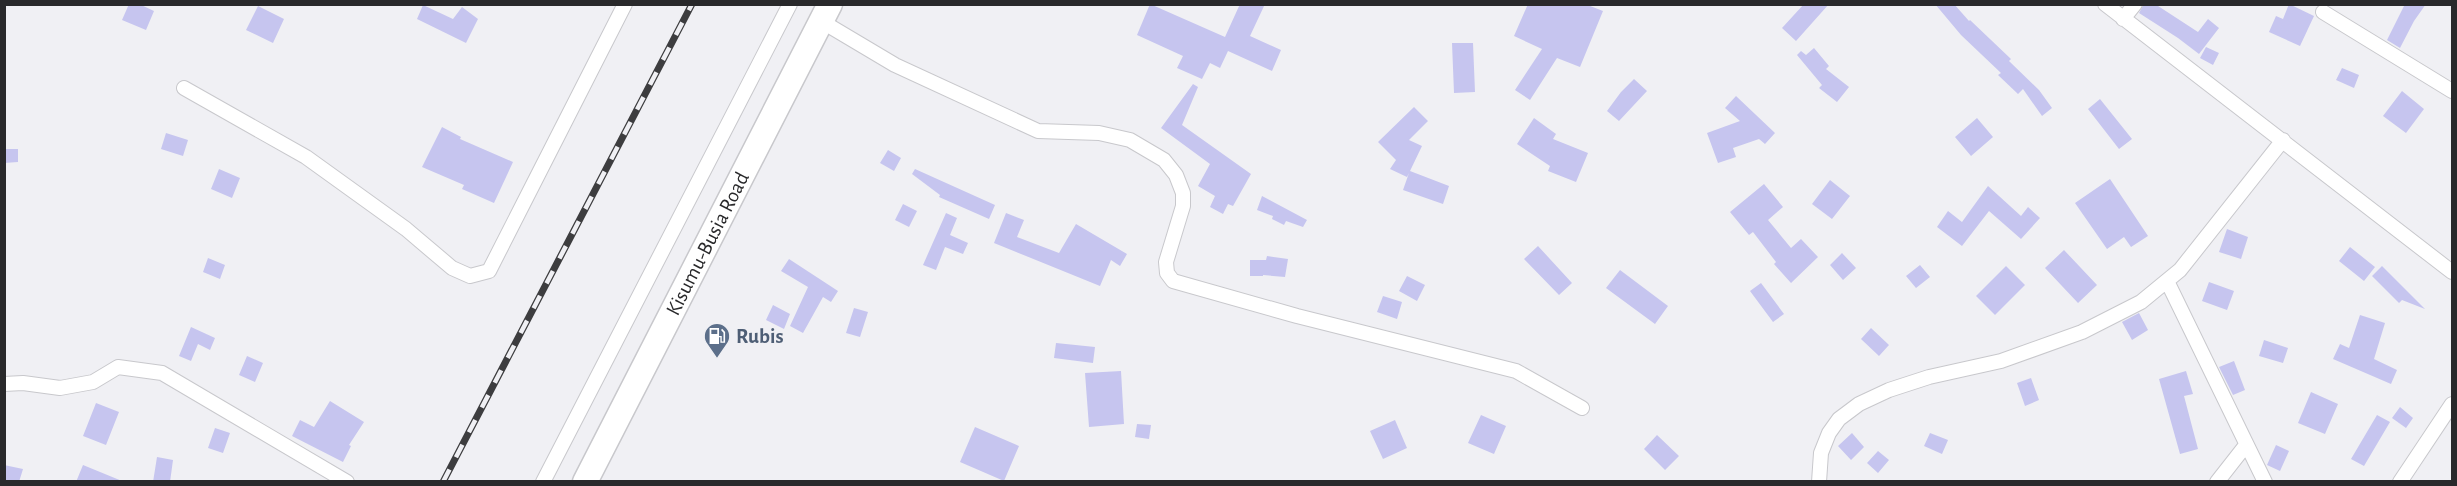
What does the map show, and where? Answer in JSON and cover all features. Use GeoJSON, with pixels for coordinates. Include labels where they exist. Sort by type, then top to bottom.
{"type":"FeatureCollection","features":[{"type":"Feature","properties":{"kind":"highway","name":"Kisumu-Busia Road"},"geometry":{"type":"LineString","coordinates":[[585,482],[825,13]]}},
{"type":"Feature","properties":{"kind":"street"},"geometry":{"type":"LineString","coordinates":[[184,88],[306,156],[406,229],[452,268],[470,276],[489,271],[625,4]]}},
{"type":"Feature","properties":{"kind":"street"},"geometry":{"type":"LineString","coordinates":[[543,482],[790,4]]}},
{"type":"Feature","properties":{"kind":"street"},"geometry":{"type":"LineString","coordinates":[[2105,4],[2452,272]]}},
{"type":"Feature","properties":{"kind":"street"},"geometry":{"type":"LineString","coordinates":[[2123,19],[2135,4]]}},
{"type":"Feature","properties":{"kind":"street"},"geometry":{"type":"LineString","coordinates":[[2323,12],[2452,91]]}},
{"type":"Feature","properties":{"kind":"street"},"geometry":{"type":"LineString","coordinates":[[825,13],[895,65],[1038,131],[1100,133],[1130,140],[1164,160],[1176,175],[1184,193],[1183,206],[1166,262],[1167,273],[1173,281],[1297,316],[1516,371],[1582,408]]}},
{"type":"Feature","properties":{"kind":"street"},"geometry":{"type":"LineString","coordinates":[[1818,482],[1821,453],[1829,433],[1839,419],[1859,404],[1889,390],[1929,377],[2001,361],[2082,332],[2141,302],[2180,270],[2283,140]]}},
{"type":"Feature","properties":{"kind":"street"},"geometry":{"type":"LineString","coordinates":[[2167,281],[2265,482]]}},
{"type":"Feature","properties":{"kind":"street"},"geometry":{"type":"LineString","coordinates":[[4,384],[23,383],[60,388],[93,382],[118,368],[162,373],[347,482]]}},
{"type":"Feature","properties":{"kind":"street"},"geometry":{"type":"LineString","coordinates":[[2400,482],[2452,404]]}},
{"type":"Feature","properties":{"kind":"street"},"geometry":{"type":"LineString","coordinates":[[2217,482],[2246,445]]}},
{"type":"Feature","properties":{"kind":"building"},"geometry":{"type":"Polygon","coordinates":[[[129,4],[139,4],[154,11],[146,30],[122,20],[129,4]]]}},
{"type":"Feature","properties":{"kind":"building"},"geometry":{"type":"Polygon","coordinates":[[[1150,4],[1225,37],[1240,4],[1265,4],[1250,36],[1281,50],[1272,71],[1228,51],[1220,68],[1210,63],[1202,79],[1177,68],[1183,56],[1137,35],[1150,4]]]}},
{"type":"Feature","properties":{"kind":"building"},"geometry":{"type":"Polygon","coordinates":[[[1528,4],[1585,4],[1603,11],[1580,67],[1557,58],[1530,100],[1515,90],[1542,49],[1514,36],[1528,4]]]}},
{"type":"Feature","properties":{"kind":"building"},"geometry":{"type":"Polygon","coordinates":[[[1804,4],[1829,4],[1796,41],[1782,28],[1804,4]]]}},
{"type":"Feature","properties":{"kind":"building"},"geometry":{"type":"Polygon","coordinates":[[[1935,4],[1954,4],[1969,21],[2011,59],[2009,61],[2039,90],[2052,108],[2042,116],[2023,89],[2018,94],[1998,75],[2001,73],[1961,35],[1935,4]]]}},
{"type":"Feature","properties":{"kind":"building"},"geometry":{"type":"Polygon","coordinates":[[[2144,4],[2155,4],[2198,32],[2208,19],[2219,28],[2199,54],[2139,13],[2144,4]]]}},
{"type":"Feature","properties":{"kind":"building"},"geometry":{"type":"Polygon","coordinates":[[[2289,4],[2314,16],[2300,46],[2269,32],[2276,16],[2283,19],[2289,4]]]}},
{"type":"Feature","properties":{"kind":"building"},"geometry":{"type":"Polygon","coordinates":[[[2405,4],[2426,4],[2400,48],[2387,40],[2405,4]]]}},
{"type":"Feature","properties":{"kind":"building"},"geometry":{"type":"Polygon","coordinates":[[[423,5],[453,19],[462,7],[478,19],[466,43],[417,19],[423,5]]]}},
{"type":"Feature","properties":{"kind":"building"},"geometry":{"type":"Polygon","coordinates":[[[258,6],[284,19],[273,43],[246,30],[258,6]]]}},
{"type":"Feature","properties":{"kind":"building"},"geometry":{"type":"Polygon","coordinates":[[[1452,43],[1473,43],[1475,92],[1454,93],[1452,43]]]}},
{"type":"Feature","properties":{"kind":"building"},"geometry":{"type":"Polygon","coordinates":[[[2206,47],[2219,53],[2213,65],[2200,58],[2206,47]]]}},
{"type":"Feature","properties":{"kind":"building"},"geometry":{"type":"Polygon","coordinates":[[[1814,48],[1829,66],[1826,69],[1849,87],[1837,102],[1819,88],[1822,85],[1797,55],[1801,51],[1806,55],[1814,48]]]}},
{"type":"Feature","properties":{"kind":"building"},"geometry":{"type":"Polygon","coordinates":[[[2342,68],[2359,75],[2354,88],[2336,80],[2342,68]]]}},
{"type":"Feature","properties":{"kind":"building"},"geometry":{"type":"Polygon","coordinates":[[[1634,79],[1647,91],[1619,121],[1607,111],[1634,79]]]}},
{"type":"Feature","properties":{"kind":"building"},"geometry":{"type":"Polygon","coordinates":[[[1193,84],[1198,87],[1182,125],[1251,174],[1233,206],[1228,204],[1223,214],[1210,207],[1215,196],[1198,186],[1210,164],[1161,128],[1193,84]]]}},
{"type":"Feature","properties":{"kind":"building"},"geometry":{"type":"Polygon","coordinates":[[[2402,91],[2424,109],[2406,133],[2383,116],[2402,91]]]}},
{"type":"Feature","properties":{"kind":"building"},"geometry":{"type":"Polygon","coordinates":[[[1736,96],[1775,133],[1765,144],[1759,139],[1733,148],[1736,157],[1718,163],[1707,133],[1740,121],[1725,108],[1736,96]]]}},
{"type":"Feature","properties":{"kind":"building"},"geometry":{"type":"Polygon","coordinates":[[[2100,99],[2132,139],[2119,149],[2088,109],[2100,99]]]}},
{"type":"Feature","properties":{"kind":"building"},"geometry":{"type":"Polygon","coordinates":[[[1414,107],[1428,121],[1409,140],[1422,146],[1410,171],[1449,186],[1443,204],[1403,190],[1409,173],[1407,177],[1390,169],[1396,160],[1378,142],[1414,107]]]}},
{"type":"Feature","properties":{"kind":"building"},"geometry":{"type":"Polygon","coordinates":[[[1534,118],[1556,134],[1553,139],[1588,153],[1576,182],[1548,171],[1550,166],[1517,144],[1534,118]]]}},
{"type":"Feature","properties":{"kind":"building"},"geometry":{"type":"Polygon","coordinates":[[[1977,118],[1993,137],[1971,156],[1955,137],[1977,118]]]}},
{"type":"Feature","properties":{"kind":"building"},"geometry":{"type":"Polygon","coordinates":[[[442,127],[461,137],[460,139],[513,162],[494,203],[462,189],[464,185],[422,167],[442,127]]]}},
{"type":"Feature","properties":{"kind":"building"},"geometry":{"type":"Polygon","coordinates":[[[166,133],[188,140],[183,156],[161,149],[166,133]]]}},
{"type":"Feature","properties":{"kind":"building"},"geometry":{"type":"Polygon","coordinates":[[[4,149],[18,149],[18,162],[4,163],[4,149]]]}},
{"type":"Feature","properties":{"kind":"building"},"geometry":{"type":"Polygon","coordinates":[[[888,150],[901,158],[894,171],[880,163],[888,150]]]}},
{"type":"Feature","properties":{"kind":"building"},"geometry":{"type":"Polygon","coordinates":[[[219,169],[240,178],[232,198],[211,189],[219,169]]]}},
{"type":"Feature","properties":{"kind":"building"},"geometry":{"type":"Polygon","coordinates":[[[915,169],[995,205],[989,219],[939,197],[940,195],[912,174],[915,169]]]}},
{"type":"Feature","properties":{"kind":"building"},"geometry":{"type":"Polygon","coordinates":[[[2110,179],[2148,236],[2131,247],[2124,237],[2107,249],[2075,203],[2110,179]]]}},
{"type":"Feature","properties":{"kind":"building"},"geometry":{"type":"Polygon","coordinates":[[[1830,180],[1850,196],[1832,219],[1812,204],[1830,180]]]}},
{"type":"Feature","properties":{"kind":"building"},"geometry":{"type":"Polygon","coordinates":[[[1764,184],[1783,207],[1768,220],[1791,248],[1801,239],[1818,257],[1791,283],[1774,264],[1776,262],[1753,232],[1749,235],[1730,212],[1764,184]]]}},
{"type":"Feature","properties":{"kind":"building"},"geometry":{"type":"Polygon","coordinates":[[[1988,186],[2021,216],[2028,207],[2040,218],[2021,239],[1989,211],[1962,246],[1937,227],[1948,211],[1962,222],[1988,186]]]}},
{"type":"Feature","properties":{"kind":"building"},"geometry":{"type":"Polygon","coordinates":[[[1262,196],[1307,220],[1303,227],[1286,221],[1284,225],[1272,219],[1273,216],[1257,210],[1262,196]]]}},
{"type":"Feature","properties":{"kind":"building"},"geometry":{"type":"Polygon","coordinates":[[[903,204],[917,211],[909,227],[895,220],[903,204]]]}},
{"type":"Feature","properties":{"kind":"building"},"geometry":{"type":"Polygon","coordinates":[[[946,213],[957,218],[950,235],[968,243],[963,254],[945,247],[936,270],[923,265],[946,213]]]}},
{"type":"Feature","properties":{"kind":"building"},"geometry":{"type":"Polygon","coordinates":[[[1006,213],[1024,220],[1017,237],[1059,253],[1076,224],[1127,254],[1120,266],[1111,260],[1100,286],[994,243],[1006,213]]]}},
{"type":"Feature","properties":{"kind":"building"},"geometry":{"type":"Polygon","coordinates":[[[2227,229],[2248,237],[2241,259],[2219,252],[2227,229]]]}},
{"type":"Feature","properties":{"kind":"building"},"geometry":{"type":"Polygon","coordinates":[[[1538,246],[1572,283],[1559,295],[1524,259],[1538,246]]]}},
{"type":"Feature","properties":{"kind":"building"},"geometry":{"type":"Polygon","coordinates":[[[2350,247],[2375,267],[2364,281],[2339,261],[2350,247]]]}},
{"type":"Feature","properties":{"kind":"building"},"geometry":{"type":"Polygon","coordinates":[[[2064,250],[2097,285],[2078,303],[2045,268],[2064,250]]]}},
{"type":"Feature","properties":{"kind":"building"},"geometry":{"type":"Polygon","coordinates":[[[1842,253],[1856,268],[1843,280],[1830,265],[1842,253]]]}},
{"type":"Feature","properties":{"kind":"building"},"geometry":{"type":"Polygon","coordinates":[[[1267,256],[1288,259],[1285,277],[1250,276],[1250,260],[1266,260],[1267,256]]]}},
{"type":"Feature","properties":{"kind":"building"},"geometry":{"type":"Polygon","coordinates":[[[208,258],[225,265],[220,279],[203,272],[208,258]]]}},
{"type":"Feature","properties":{"kind":"building"},"geometry":{"type":"Polygon","coordinates":[[[789,259],[838,291],[831,302],[823,297],[803,333],[790,326],[808,287],[781,271],[789,259]]]}},
{"type":"Feature","properties":{"kind":"building"},"geometry":{"type":"Polygon","coordinates":[[[1920,265],[1930,277],[1916,288],[1906,276],[1920,265]]]}},
{"type":"Feature","properties":{"kind":"building"},"geometry":{"type":"Polygon","coordinates":[[[2006,266],[2025,285],[1995,315],[1976,296],[2006,266]]]}},
{"type":"Feature","properties":{"kind":"building"},"geometry":{"type":"Polygon","coordinates":[[[2382,266],[2425,309],[2402,300],[2399,303],[2372,276],[2382,266]]]}},
{"type":"Feature","properties":{"kind":"building"},"geometry":{"type":"Polygon","coordinates":[[[1620,270],[1668,306],[1655,324],[1606,288],[1620,270]]]}},
{"type":"Feature","properties":{"kind":"building"},"geometry":{"type":"Polygon","coordinates":[[[1407,276],[1425,285],[1417,301],[1399,291],[1407,276]]]}},
{"type":"Feature","properties":{"kind":"building"},"geometry":{"type":"Polygon","coordinates":[[[2209,282],[2234,291],[2227,310],[2202,301],[2209,282]]]}},
{"type":"Feature","properties":{"kind":"building"},"geometry":{"type":"Polygon","coordinates":[[[1761,283],[1784,314],[1773,322],[1750,291],[1761,283]]]}},
{"type":"Feature","properties":{"kind":"building"},"geometry":{"type":"Polygon","coordinates":[[[1383,296],[1402,302],[1397,319],[1377,312],[1383,296]]]}},
{"type":"Feature","properties":{"kind":"building"},"geometry":{"type":"Polygon","coordinates":[[[773,305],[790,314],[784,329],[766,320],[773,305]]]}},
{"type":"Feature","properties":{"kind":"building"},"geometry":{"type":"Polygon","coordinates":[[[854,308],[868,312],[860,337],[846,333],[854,308]]]}},
{"type":"Feature","properties":{"kind":"building"},"geometry":{"type":"Polygon","coordinates":[[[2139,313],[2148,330],[2132,340],[2122,322],[2139,313]]]}},
{"type":"Feature","properties":{"kind":"building"},"geometry":{"type":"Polygon","coordinates":[[[2360,315],[2385,323],[2374,359],[2397,370],[2391,384],[2333,359],[2340,344],[2349,348],[2360,315]]]}},
{"type":"Feature","properties":{"kind":"building"},"geometry":{"type":"Polygon","coordinates":[[[191,327],[215,338],[210,350],[198,344],[191,361],[179,356],[191,327]]]}},
{"type":"Feature","properties":{"kind":"building"},"geometry":{"type":"Polygon","coordinates":[[[1871,328],[1889,345],[1879,356],[1861,339],[1871,328]]]}},
{"type":"Feature","properties":{"kind":"building"},"geometry":{"type":"Polygon","coordinates":[[[2264,340],[2288,348],[2283,363],[2259,356],[2264,340]]]}},
{"type":"Feature","properties":{"kind":"building"},"geometry":{"type":"Polygon","coordinates":[[[1056,343],[1095,347],[1093,363],[1054,358],[1056,343]]]}},
{"type":"Feature","properties":{"kind":"building"},"geometry":{"type":"Polygon","coordinates":[[[247,356],[263,363],[255,382],[239,375],[247,356]]]}},
{"type":"Feature","properties":{"kind":"building"},"geometry":{"type":"Polygon","coordinates":[[[2234,361],[2245,390],[2233,395],[2219,367],[2234,361]]]}},
{"type":"Feature","properties":{"kind":"building"},"geometry":{"type":"Polygon","coordinates":[[[1121,371],[1124,424],[1089,427],[1085,373],[1121,371]]]}},
{"type":"Feature","properties":{"kind":"building"},"geometry":{"type":"Polygon","coordinates":[[[2186,371],[2193,394],[2184,396],[2198,449],[2180,454],[2159,379],[2186,371]]]}},
{"type":"Feature","properties":{"kind":"building"},"geometry":{"type":"Polygon","coordinates":[[[2031,378],[2039,400],[2025,406],[2017,383],[2031,378]]]}},
{"type":"Feature","properties":{"kind":"building"},"geometry":{"type":"Polygon","coordinates":[[[2311,392],[2338,404],[2325,434],[2298,423],[2311,392]]]}},
{"type":"Feature","properties":{"kind":"building"},"geometry":{"type":"Polygon","coordinates":[[[330,401],[364,422],[349,445],[351,446],[343,462],[292,436],[300,420],[314,427],[330,401]]]}},
{"type":"Feature","properties":{"kind":"building"},"geometry":{"type":"Polygon","coordinates":[[[96,403],[119,412],[106,445],[83,436],[96,403]]]}},
{"type":"Feature","properties":{"kind":"building"},"geometry":{"type":"Polygon","coordinates":[[[2400,407],[2413,418],[2406,428],[2392,418],[2400,407]]]}},
{"type":"Feature","properties":{"kind":"building"},"geometry":{"type":"Polygon","coordinates":[[[1481,415],[1506,426],[1494,454],[1468,443],[1481,415]]]}},
{"type":"Feature","properties":{"kind":"building"},"geometry":{"type":"Polygon","coordinates":[[[2377,415],[2390,422],[2364,466],[2351,459],[2377,415]]]}},
{"type":"Feature","properties":{"kind":"building"},"geometry":{"type":"Polygon","coordinates":[[[1395,420],[1407,448],[1383,459],[1370,431],[1395,420]]]}},
{"type":"Feature","properties":{"kind":"building"},"geometry":{"type":"Polygon","coordinates":[[[1137,424],[1151,425],[1149,439],[1135,437],[1137,424]]]}},
{"type":"Feature","properties":{"kind":"building"},"geometry":{"type":"Polygon","coordinates":[[[975,427],[1019,446],[1004,481],[960,462],[975,427]]]}},
{"type":"Feature","properties":{"kind":"building"},"geometry":{"type":"Polygon","coordinates":[[[215,428],[230,433],[223,453],[208,448],[215,428]]]}},
{"type":"Feature","properties":{"kind":"building"},"geometry":{"type":"Polygon","coordinates":[[[1852,433],[1864,447],[1851,460],[1838,446],[1852,433]]]}},
{"type":"Feature","properties":{"kind":"building"},"geometry":{"type":"Polygon","coordinates":[[[1930,433],[1948,440],[1942,454],[1924,446],[1930,433]]]}},
{"type":"Feature","properties":{"kind":"building"},"geometry":{"type":"Polygon","coordinates":[[[1657,435],[1679,456],[1665,470],[1644,449],[1657,435]]]}},
{"type":"Feature","properties":{"kind":"building"},"geometry":{"type":"Polygon","coordinates":[[[2276,445],[2289,451],[2280,471],[2267,465],[2276,445]]]}},
{"type":"Feature","properties":{"kind":"building"},"geometry":{"type":"Polygon","coordinates":[[[1878,451],[1889,460],[1878,473],[1867,463],[1878,451]]]}},
{"type":"Feature","properties":{"kind":"building"},"geometry":{"type":"Polygon","coordinates":[[[157,457],[173,460],[170,482],[153,482],[157,457]]]}},
{"type":"Feature","properties":{"kind":"building"},"geometry":{"type":"Polygon","coordinates":[[[4,465],[23,469],[19,482],[4,482],[4,465]]]}},
{"type":"Feature","properties":{"kind":"building"},"geometry":{"type":"Polygon","coordinates":[[[83,465],[122,481],[122,482],[76,482],[83,465]]]}},
{"type":"Feature","properties":{"kind":"railway"},"geometry":{"type":"LineString","coordinates":[[443,482],[692,4]]}},
{"type":"Feature","properties":{"kind":"place","name":"Rubis"},"geometry":{"type":"Point","coordinates":[717,359]}}]}
